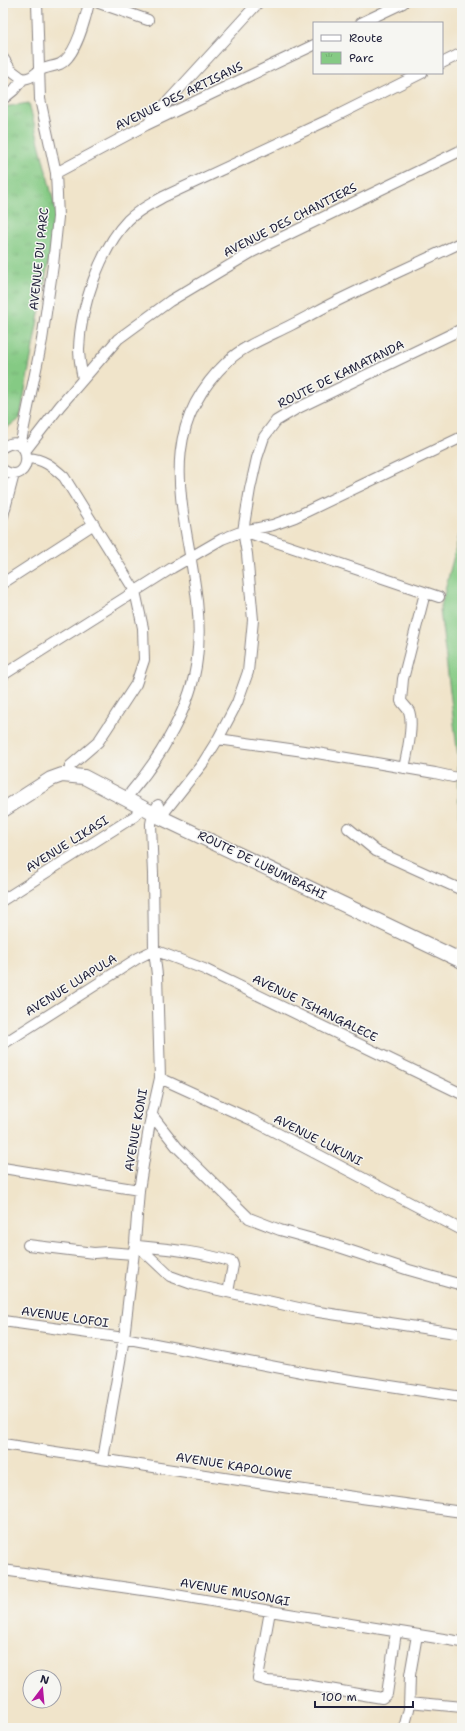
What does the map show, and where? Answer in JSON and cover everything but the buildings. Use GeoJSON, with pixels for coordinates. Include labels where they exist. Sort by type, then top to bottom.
{"type":"FeatureCollection","features":[{"type":"Feature","properties":{"kind":"highway","name":"ROUTE DE LUBUMBASHI"},"geometry":{"type":"LineString","coordinates":[[66,771],[88,771],[131,792],[156,811],[462,961]]}},
{"type":"Feature","properties":{"kind":"highway","name":"ROUTE DE LUBUMBASHI"},"geometry":{"type":"LineString","coordinates":[[66,771],[84,777],[462,951]]}},
{"type":"Feature","properties":{"kind":"highway"},"geometry":{"type":"LineString","coordinates":[[3,800],[47,772],[66,771]]}},
{"type":"Feature","properties":{"kind":"highway"},"geometry":{"type":"LineString","coordinates":[[3,810],[66,771]]}},
{"type":"Feature","properties":{"kind":"street","name":"AVENUE DU PARC"},"geometry":{"type":"LineString","coordinates":[[24,452],[53,265],[58,217],[56,173],[40,99],[36,3]]}},
{"type":"Feature","properties":{"kind":"street"},"geometry":{"type":"LineString","coordinates":[[3,99],[14,90],[23,79],[32,77],[39,71],[60,64],[69,57],[77,39],[89,3]]}},
{"type":"Feature","properties":{"kind":"street"},"geometry":{"type":"LineString","coordinates":[[99,3],[148,20]]}},
{"type":"Feature","properties":{"kind":"street"},"geometry":{"type":"LineString","coordinates":[[146,125],[258,3]]}},
{"type":"Feature","properties":{"kind":"street"},"geometry":{"type":"LineString","coordinates":[[363,22],[403,3]]}},
{"type":"Feature","properties":{"kind":"street","name":"AVENUE DES ARTISANS"},"geometry":{"type":"LineString","coordinates":[[56,173],[146,125],[313,45]]}},
{"type":"Feature","properties":{"kind":"street"},"geometry":{"type":"LineString","coordinates":[[443,62],[462,53]]}},
{"type":"Feature","properties":{"kind":"street"},"geometry":{"type":"LineString","coordinates":[[3,58],[11,70],[23,79]]}},
{"type":"Feature","properties":{"kind":"street"},"geometry":{"type":"LineString","coordinates":[[82,379],[80,347],[81,329],[96,273],[116,236],[128,220],[143,208],[163,197],[328,120],[420,74]]}},
{"type":"Feature","properties":{"kind":"street","name":"AVENUE DES CHANTIERS"},"geometry":{"type":"LineString","coordinates":[[7,473],[24,469],[24,452],[82,379],[118,339],[170,301],[245,256],[462,150]]}},
{"type":"Feature","properties":{"kind":"street"},"geometry":{"type":"LineString","coordinates":[[131,792],[147,773],[164,748],[178,720],[195,674],[198,658],[199,608],[182,508],[178,474],[182,436],[190,415],[202,391],[229,359],[249,347],[342,299],[462,242]]}},
{"type":"Feature","properties":{"kind":"street","name":"ROUTE DE KAMATANDA"},"geometry":{"type":"LineString","coordinates":[[203,763],[218,739],[237,703],[248,672],[253,620],[247,554],[243,531],[257,458],[264,437],[276,421],[296,409],[462,329]]}},
{"type":"Feature","properties":{"kind":"street"},"geometry":{"type":"LineString","coordinates":[[3,675],[222,539],[243,531],[295,517],[462,437]]}},
{"type":"Feature","properties":{"kind":"street"},"geometry":{"type":"LineString","coordinates":[[3,447],[11,444],[46,463],[64,476],[135,592],[143,628],[144,660],[136,684],[98,742],[66,771]]}},
{"type":"Feature","properties":{"kind":"street"},"geometry":{"type":"LineString","coordinates":[[3,516],[7,473]]}},
{"type":"Feature","properties":{"kind":"street"},"geometry":{"type":"LineString","coordinates":[[3,583],[94,524]]}},
{"type":"Feature","properties":{"kind":"street"},"geometry":{"type":"LineString","coordinates":[[243,531],[439,597]]}},
{"type":"Feature","properties":{"kind":"street"},"geometry":{"type":"LineString","coordinates":[[404,768],[410,744],[410,733],[409,712],[401,701],[403,679],[425,593]]}},
{"type":"Feature","properties":{"kind":"street"},"geometry":{"type":"LineString","coordinates":[[218,739],[311,752],[453,777]]}},
{"type":"Feature","properties":{"kind":"street","name":"AVENUE LIKASI"},"geometry":{"type":"LineString","coordinates":[[3,900],[135,816],[156,811],[203,763]]}},
{"type":"Feature","properties":{"kind":"street","name":"AVENUE KONI"},"geometry":{"type":"LineString","coordinates":[[103,1459],[124,1338],[136,1248],[139,1190],[151,1118],[160,1078],[157,975],[154,950],[151,830],[156,811]]}},
{"type":"Feature","properties":{"kind":"street"},"geometry":{"type":"LineString","coordinates":[[348,828],[376,851],[462,890]]}},
{"type":"Feature","properties":{"kind":"street","name":"AVENUE LUAPULA"},"geometry":{"type":"LineString","coordinates":[[3,1044],[138,958],[154,950]]}},
{"type":"Feature","properties":{"kind":"street","name":"AVENUE TSHANGALECE"},"geometry":{"type":"LineString","coordinates":[[154,950],[210,972],[462,1094]]}},
{"type":"Feature","properties":{"kind":"street","name":"AVENUE LUKUNI"},"geometry":{"type":"LineString","coordinates":[[160,1078],[252,1120],[462,1230]]}},
{"type":"Feature","properties":{"kind":"street"},"geometry":{"type":"LineString","coordinates":[[151,1118],[177,1147],[249,1218],[280,1230],[462,1285]]}},
{"type":"Feature","properties":{"kind":"street"},"geometry":{"type":"LineString","coordinates":[[3,1168],[139,1190]]}},
{"type":"Feature","properties":{"kind":"street"},"geometry":{"type":"LineString","coordinates":[[28,1245],[94,1253],[136,1248],[161,1248],[221,1258],[232,1262],[233,1265],[228,1292]]}},
{"type":"Feature","properties":{"kind":"street"},"geometry":{"type":"LineString","coordinates":[[136,1248],[170,1276],[192,1284],[312,1311],[462,1334]]}},
{"type":"Feature","properties":{"kind":"street","name":"AVENUE LOFOI"},"geometry":{"type":"LineString","coordinates":[[3,1321],[124,1338],[312,1374],[462,1397]]}},
{"type":"Feature","properties":{"kind":"street","name":"AVENUE KAPOLOWE"},"geometry":{"type":"LineString","coordinates":[[3,1444],[290,1488],[462,1512]]}},
{"type":"Feature","properties":{"kind":"street","name":"AVENUE MUSONGI"},"geometry":{"type":"LineString","coordinates":[[3,1570],[164,1593],[462,1642]]}},
{"type":"Feature","properties":{"kind":"street"},"geometry":{"type":"LineString","coordinates":[[270,1611],[258,1678],[268,1681],[294,1683],[382,1698],[387,1694],[396,1632]]}},
{"type":"Feature","properties":{"kind":"street"},"geometry":{"type":"LineString","coordinates":[[404,1728],[409,1702],[410,1676],[417,1635]]}},
{"type":"Feature","properties":{"kind":"street"},"geometry":{"type":"LineString","coordinates":[[409,1702],[462,1707]]}},
{"type":"Feature","properties":{"kind":"green space"},"geometry":{"type":"Polygon","coordinates":[[[29,103],[57,215],[20,418],[3,431],[3,107],[29,103]]]}},
{"type":"Feature","properties":{"kind":"green space"},"geometry":{"type":"Polygon","coordinates":[[[462,524],[462,819],[459,817],[458,756],[440,610],[462,524]]]}}]}
